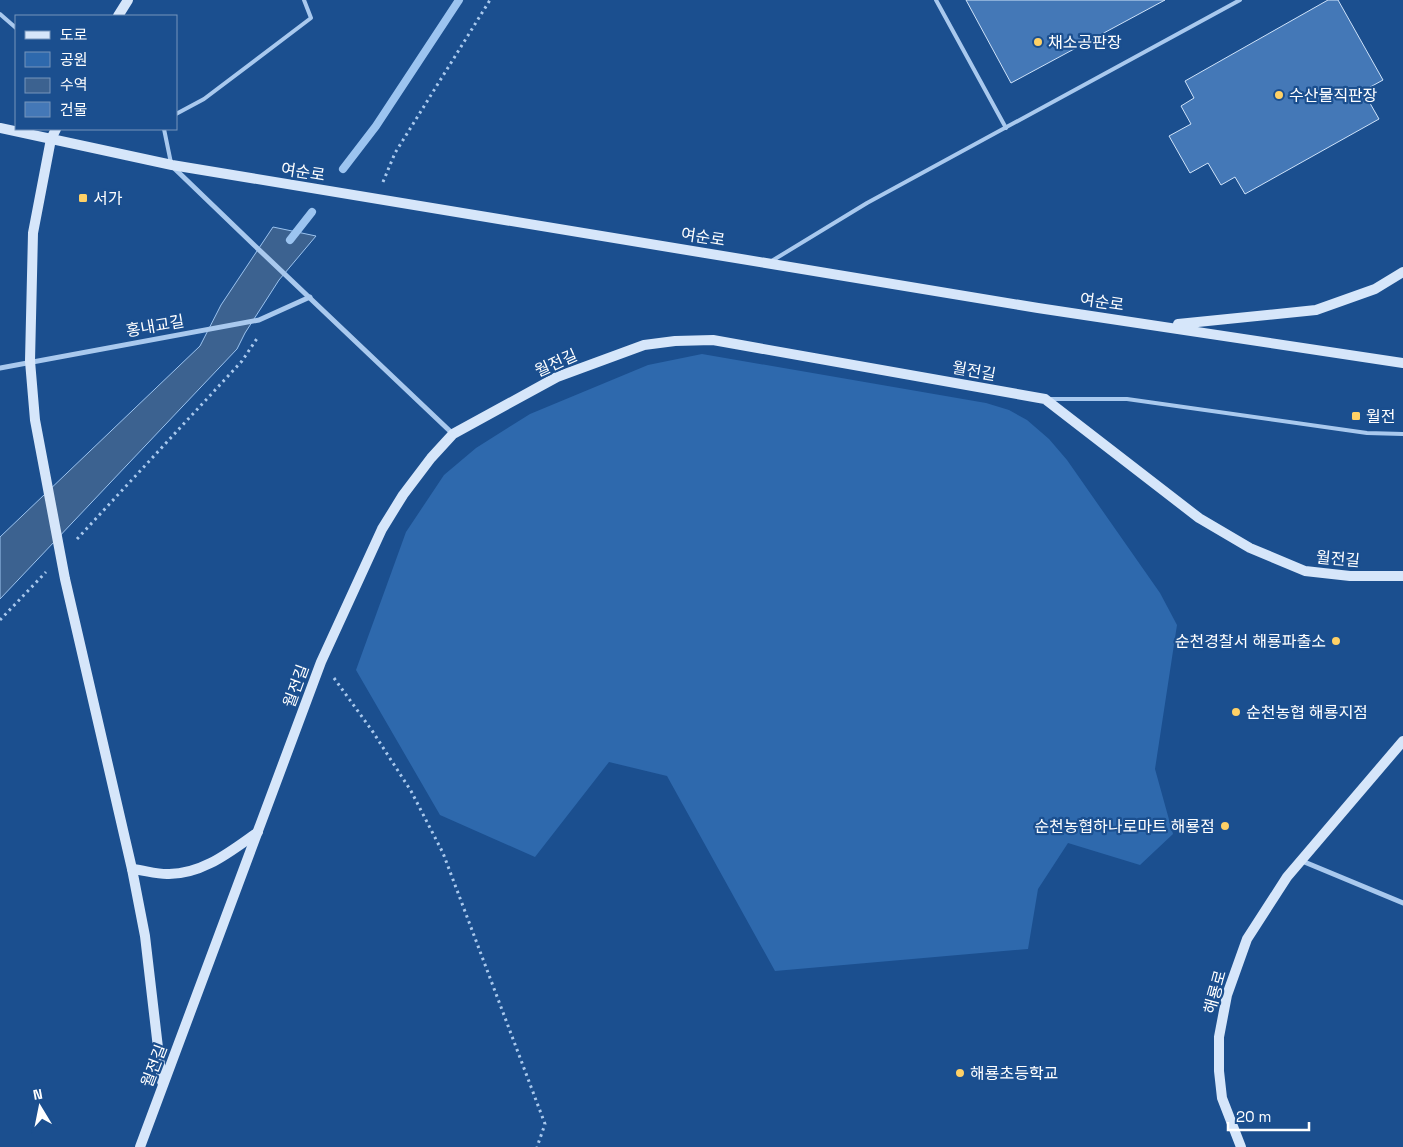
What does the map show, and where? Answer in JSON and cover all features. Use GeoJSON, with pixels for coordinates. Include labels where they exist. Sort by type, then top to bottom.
{"type":"FeatureCollection","features":[{"type":"Feature","properties":{"kind":"street"},"geometry":{"type":"LineString","coordinates":[[119,15],[128,0]]}},
{"type":"Feature","properties":{"kind":"street","name":"여순로"},"geometry":{"type":"LineString","coordinates":[[0,128],[172,165],[1038,308],[1403,363]]}},
{"type":"Feature","properties":{"kind":"street"},"geometry":{"type":"LineString","coordinates":[[56,130],[51,139],[33,233],[30,361],[35,420],[60,557],[132,869],[144,936],[163,1086]]}},
{"type":"Feature","properties":{"kind":"street"},"geometry":{"type":"LineString","coordinates":[[172,165],[254,246],[453,434]]}},
{"type":"Feature","properties":{"kind":"street"},"geometry":{"type":"LineString","coordinates":[[1164,326],[1316,310],[1375,289],[1403,272]]}},
{"type":"Feature","properties":{"kind":"street","name":"홍내교길"},"geometry":{"type":"LineString","coordinates":[[0,368],[259,320],[310,297]]}},
{"type":"Feature","properties":{"kind":"street","name":"월전길"},"geometry":{"type":"LineString","coordinates":[[140,1147],[321,662],[382,529],[408,488],[431,458],[453,434],[557,377],[644,345],[676,341],[713,340],[1045,399],[1199,518],[1250,548],[1305,571],[1350,576],[1403,576]]}},
{"type":"Feature","properties":{"kind":"street","name":"해룡로"},"geometry":{"type":"LineString","coordinates":[[1241,1147],[1224,1104],[1219,1071],[1219,1037],[1227,995],[1247,939],[1287,877],[1403,741]]}},
{"type":"Feature","properties":{"kind":"street"},"geometry":{"type":"LineString","coordinates":[[132,869],[167,874],[190,871],[217,861],[258,832]]}},
{"type":"Feature","properties":{"kind":"street"},"geometry":{"type":"LineString","coordinates":[[1302,860],[1403,903]]}},
{"type":"Feature","properties":{"kind":"lane"},"geometry":{"type":"LineString","coordinates":[[178,113],[204,99],[311,18],[304,0]]}},
{"type":"Feature","properties":{"kind":"lane"},"geometry":{"type":"LineString","coordinates":[[936,0],[1006,128]]}},
{"type":"Feature","properties":{"kind":"lane"},"geometry":{"type":"LineString","coordinates":[[768,263],[867,203],[1240,0]]}},
{"type":"Feature","properties":{"kind":"lane"},"geometry":{"type":"LineString","coordinates":[[0,14],[15,27]]}},
{"type":"Feature","properties":{"kind":"lane"},"geometry":{"type":"LineString","coordinates":[[164,130],[172,165]]}},
{"type":"Feature","properties":{"kind":"lane"},"geometry":{"type":"LineString","coordinates":[[1045,399],[1127,398],[1367,433],[1403,434]]}},
{"type":"Feature","properties":{"kind":"path"},"geometry":{"type":"LineString","coordinates":[[376,199],[394,153],[490,0]]}},
{"type":"Feature","properties":{"kind":"path"},"geometry":{"type":"LineString","coordinates":[[0,620],[242,361],[256,341],[266,318]]}},
{"type":"Feature","properties":{"kind":"path"},"geometry":{"type":"LineString","coordinates":[[321,662],[373,732],[411,791],[443,853],[545,1124],[537,1147]]}},
{"type":"Feature","properties":{"kind":"green space"},"geometry":{"type":"Polygon","coordinates":[[[702,354],[986,403],[1009,410],[1027,420],[1049,439],[1067,460],[1160,593],[1177,625],[1155,769],[1173,834],[1140,865],[1068,843],[1038,889],[1028,949],[775,971],[667,776],[609,762],[535,857],[440,815],[356,670],[406,532],[444,475],[476,448],[530,414],[648,365],[702,354]]]}},
{"type":"Feature","properties":{"kind":"water"},"geometry":{"type":"Polygon","coordinates":[[[273,227],[316,236],[279,280],[237,349],[0,599],[0,537],[200,346],[221,305],[273,227]]]}},
{"type":"Feature","properties":{"kind":"building","name":"채소공판장"},"geometry":{"type":"Polygon","coordinates":[[[966,0],[1165,0],[1011,83],[966,0]]]}},
{"type":"Feature","properties":{"kind":"building","name":"수산물직판장"},"geometry":{"type":"Polygon","coordinates":[[[1328,0],[1338,0],[1383,80],[1363,91],[1379,119],[1245,194],[1235,177],[1221,185],[1208,163],[1190,173],[1169,136],[1191,124],[1181,106],[1194,98],[1185,81],[1328,0]]]}},
{"type":"Feature","properties":{"kind":"waterway"},"geometry":{"type":"LineString","coordinates":[[343,169],[376,126],[459,0]]}},
{"type":"Feature","properties":{"kind":"waterway"},"geometry":{"type":"LineString","coordinates":[[290,240],[312,212]]}},
{"type":"Feature","properties":{"kind":"place","name":"채소공판장"},"geometry":{"type":"Point","coordinates":[1038,42]}},
{"type":"Feature","properties":{"kind":"place","name":"수산물직판장"},"geometry":{"type":"Point","coordinates":[1279,95]}},
{"type":"Feature","properties":{"kind":"place","name":"서가"},"geometry":{"type":"Point","coordinates":[83,198]}},
{"type":"Feature","properties":{"kind":"place","name":"월전"},"geometry":{"type":"Point","coordinates":[1356,416]}},
{"type":"Feature","properties":{"kind":"place","name":"순천경찰서 해룡파출소"},"geometry":{"type":"Point","coordinates":[1336,641]}},
{"type":"Feature","properties":{"kind":"place","name":"순천농협 해룡지점"},"geometry":{"type":"Point","coordinates":[1236,712]}},
{"type":"Feature","properties":{"kind":"place","name":"순천농협하나로마트 해룡점"},"geometry":{"type":"Point","coordinates":[1225,826]}},
{"type":"Feature","properties":{"kind":"place","name":"해룡초등학교"},"geometry":{"type":"Point","coordinates":[960,1073]}}]}
